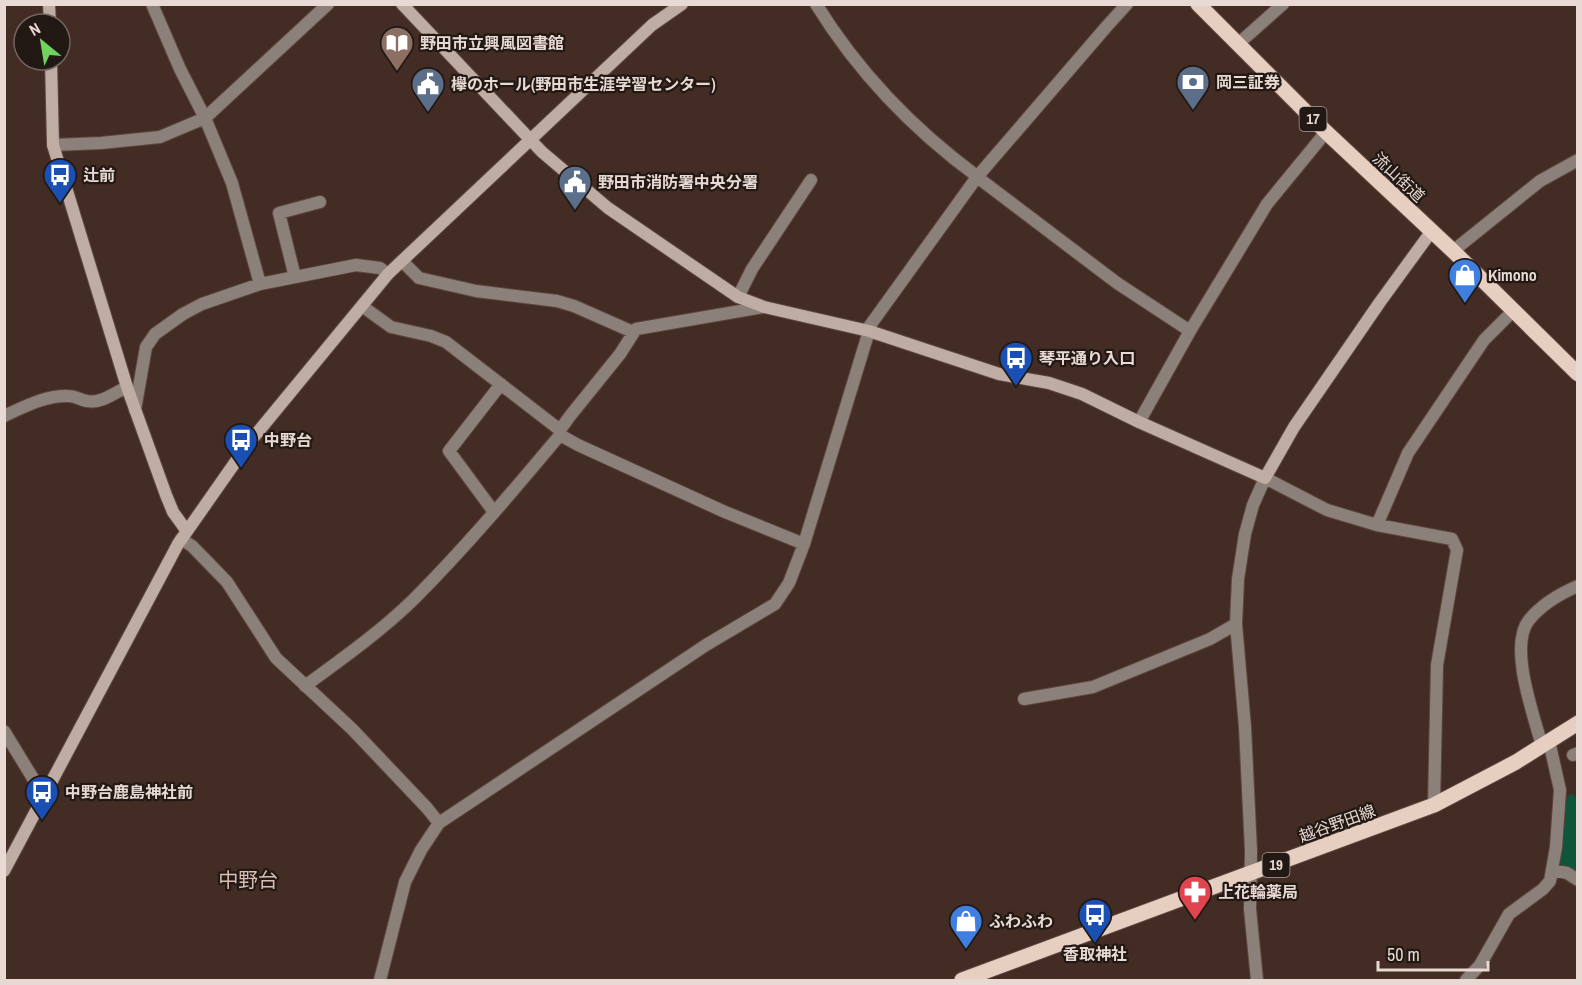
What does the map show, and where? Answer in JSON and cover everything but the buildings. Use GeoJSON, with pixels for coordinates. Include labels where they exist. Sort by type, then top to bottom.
{"type":"FeatureCollection","features":[{"type":"Feature","properties":{"kind":"main road","name":"流山街道"},"geometry":{"type":"LineString","coordinates":[[1198,4],[1326,132],[1453,251],[1578,374]]}},
{"type":"Feature","properties":{"kind":"main road","name":"越谷野田線"},"geometry":{"type":"LineString","coordinates":[[962,981],[1434,805],[1481,782],[1578,723]]}},
{"type":"Feature","properties":{"kind":"street"},"geometry":{"type":"LineString","coordinates":[[152,4],[180,69],[205,118],[232,183],[260,284]]}},
{"type":"Feature","properties":{"kind":"street"},"geometry":{"type":"LineString","coordinates":[[53,145],[160,137],[205,118],[328,4]]}},
{"type":"Feature","properties":{"kind":"street"},"geometry":{"type":"LineString","coordinates":[[402,4],[529,140],[608,208],[738,297],[764,307],[867,331],[999,374],[1049,383],[1082,394],[1265,478],[1327,510],[1377,525],[1452,539],[1457,550],[1437,665],[1434,805]]}},
{"type":"Feature","properties":{"kind":"street"},"geometry":{"type":"LineString","coordinates":[[4,871],[184,535],[248,444],[388,274],[652,25],[682,4]]}},
{"type":"Feature","properties":{"kind":"street"},"geometry":{"type":"LineString","coordinates":[[816,4],[862,70],[945,153],[1117,283],[1190,331]]}},
{"type":"Feature","properties":{"kind":"street"},"geometry":{"type":"LineString","coordinates":[[380,981],[405,882],[421,850],[439,823],[706,645],[776,609],[804,544],[867,331],[978,177],[1127,4]]}},
{"type":"Feature","properties":{"kind":"street"},"geometry":{"type":"LineString","coordinates":[[1238,44],[1283,4]]}},
{"type":"Feature","properties":{"kind":"street"},"geometry":{"type":"LineString","coordinates":[[51,72],[53,145],[127,387],[173,512],[184,535],[227,582],[276,658],[352,729],[439,823]]}},
{"type":"Feature","properties":{"kind":"street"},"geometry":{"type":"LineString","coordinates":[[1139,422],[1190,331],[1267,204],[1326,132]]}},
{"type":"Feature","properties":{"kind":"street"},"geometry":{"type":"LineString","coordinates":[[1453,251],[1540,181],[1578,160]]}},
{"type":"Feature","properties":{"kind":"street"},"geometry":{"type":"LineString","coordinates":[[738,297],[752,269],[811,180]]}},
{"type":"Feature","properties":{"kind":"street"},"geometry":{"type":"LineString","coordinates":[[295,277],[279,213],[320,202]]}},
{"type":"Feature","properties":{"kind":"street"},"geometry":{"type":"LineString","coordinates":[[1257,981],[1250,909],[1248,768],[1236,624],[1238,579],[1245,534],[1253,506],[1265,478],[1300,418],[1431,232]]}},
{"type":"Feature","properties":{"kind":"street"},"geometry":{"type":"LineString","coordinates":[[402,261],[419,278],[476,291],[557,301],[633,332]]}},
{"type":"Feature","properties":{"kind":"street"},"geometry":{"type":"LineString","coordinates":[[135,410],[146,347],[155,334],[202,303],[260,284],[356,265],[380,268],[388,274]]}},
{"type":"Feature","properties":{"kind":"street"},"geometry":{"type":"LineString","coordinates":[[362,306],[391,327],[431,336],[446,342],[560,432],[673,488],[804,544]]}},
{"type":"Feature","properties":{"kind":"street"},"geometry":{"type":"LineString","coordinates":[[305,686],[353,651],[412,601],[494,512],[560,432],[620,354],[636,329],[764,307]]}},
{"type":"Feature","properties":{"kind":"street"},"geometry":{"type":"LineString","coordinates":[[1377,525],[1408,453],[1484,339],[1513,310]]}},
{"type":"Feature","properties":{"kind":"street"},"geometry":{"type":"LineString","coordinates":[[494,512],[449,451],[501,384]]}},
{"type":"Feature","properties":{"kind":"street"},"geometry":{"type":"LineString","coordinates":[[4,416],[36,402],[58,397],[70,396],[89,402],[99,401],[127,387]]}},
{"type":"Feature","properties":{"kind":"street"},"geometry":{"type":"LineString","coordinates":[[1466,981],[1480,965],[1506,918],[1543,890],[1550,881],[1556,847],[1560,790],[1546,743],[1530,703],[1521,654],[1523,634],[1528,621],[1555,596],[1578,586]]}},
{"type":"Feature","properties":{"kind":"street"},"geometry":{"type":"LineString","coordinates":[[1024,699],[1093,687],[1210,639],[1236,624]]}},
{"type":"Feature","properties":{"kind":"street"},"geometry":{"type":"LineString","coordinates":[[4,730],[45,798]]}},
{"type":"Feature","properties":{"kind":"street"},"geometry":{"type":"LineString","coordinates":[[1552,870],[1567,873],[1578,880]]}},
{"type":"Feature","properties":{"kind":"green space"},"geometry":{"type":"Polygon","coordinates":[[[1572,793],[1577,800],[1577,875],[1559,862],[1567,797],[1572,793]]]}},
{"type":"Feature","properties":{"kind":"place","name":"野田市立興風図書館"},"geometry":{"type":"Point","coordinates":[397,72]}},
{"type":"Feature","properties":{"kind":"place","name":"岡三証券"},"geometry":{"type":"Point","coordinates":[1193,111]}},
{"type":"Feature","properties":{"kind":"place","name":"欅のホール(野田市生涯学習センター)"},"geometry":{"type":"Point","coordinates":[428,113]}},
{"type":"Feature","properties":{"kind":"place","name":"辻前"},"geometry":{"type":"Point","coordinates":[60,204]}},
{"type":"Feature","properties":{"kind":"place","name":"野田市消防署中央分署"},"geometry":{"type":"Point","coordinates":[575,211]}},
{"type":"Feature","properties":{"kind":"place","name":"Kimono"},"geometry":{"type":"Point","coordinates":[1465,304]}},
{"type":"Feature","properties":{"kind":"place","name":"琴平通り入口"},"geometry":{"type":"Point","coordinates":[1016,387]}},
{"type":"Feature","properties":{"kind":"place","name":"中野台"},"geometry":{"type":"Point","coordinates":[241,469]}},
{"type":"Feature","properties":{"kind":"place","name":"中野台鹿島神社前"},"geometry":{"type":"Point","coordinates":[42,821]}},
{"type":"Feature","properties":{"kind":"place","name":"上花輪薬局"},"geometry":{"type":"Point","coordinates":[1195,921]}},
{"type":"Feature","properties":{"kind":"place","name":"香取神社"},"geometry":{"type":"Point","coordinates":[1095,944]}},
{"type":"Feature","properties":{"kind":"place","name":"ふわふわ"},"geometry":{"type":"Point","coordinates":[966,950]}},
{"type":"Feature","properties":{"kind":"district","name":"中野台"},"geometry":{"type":"Point","coordinates":[248,880]}}]}
